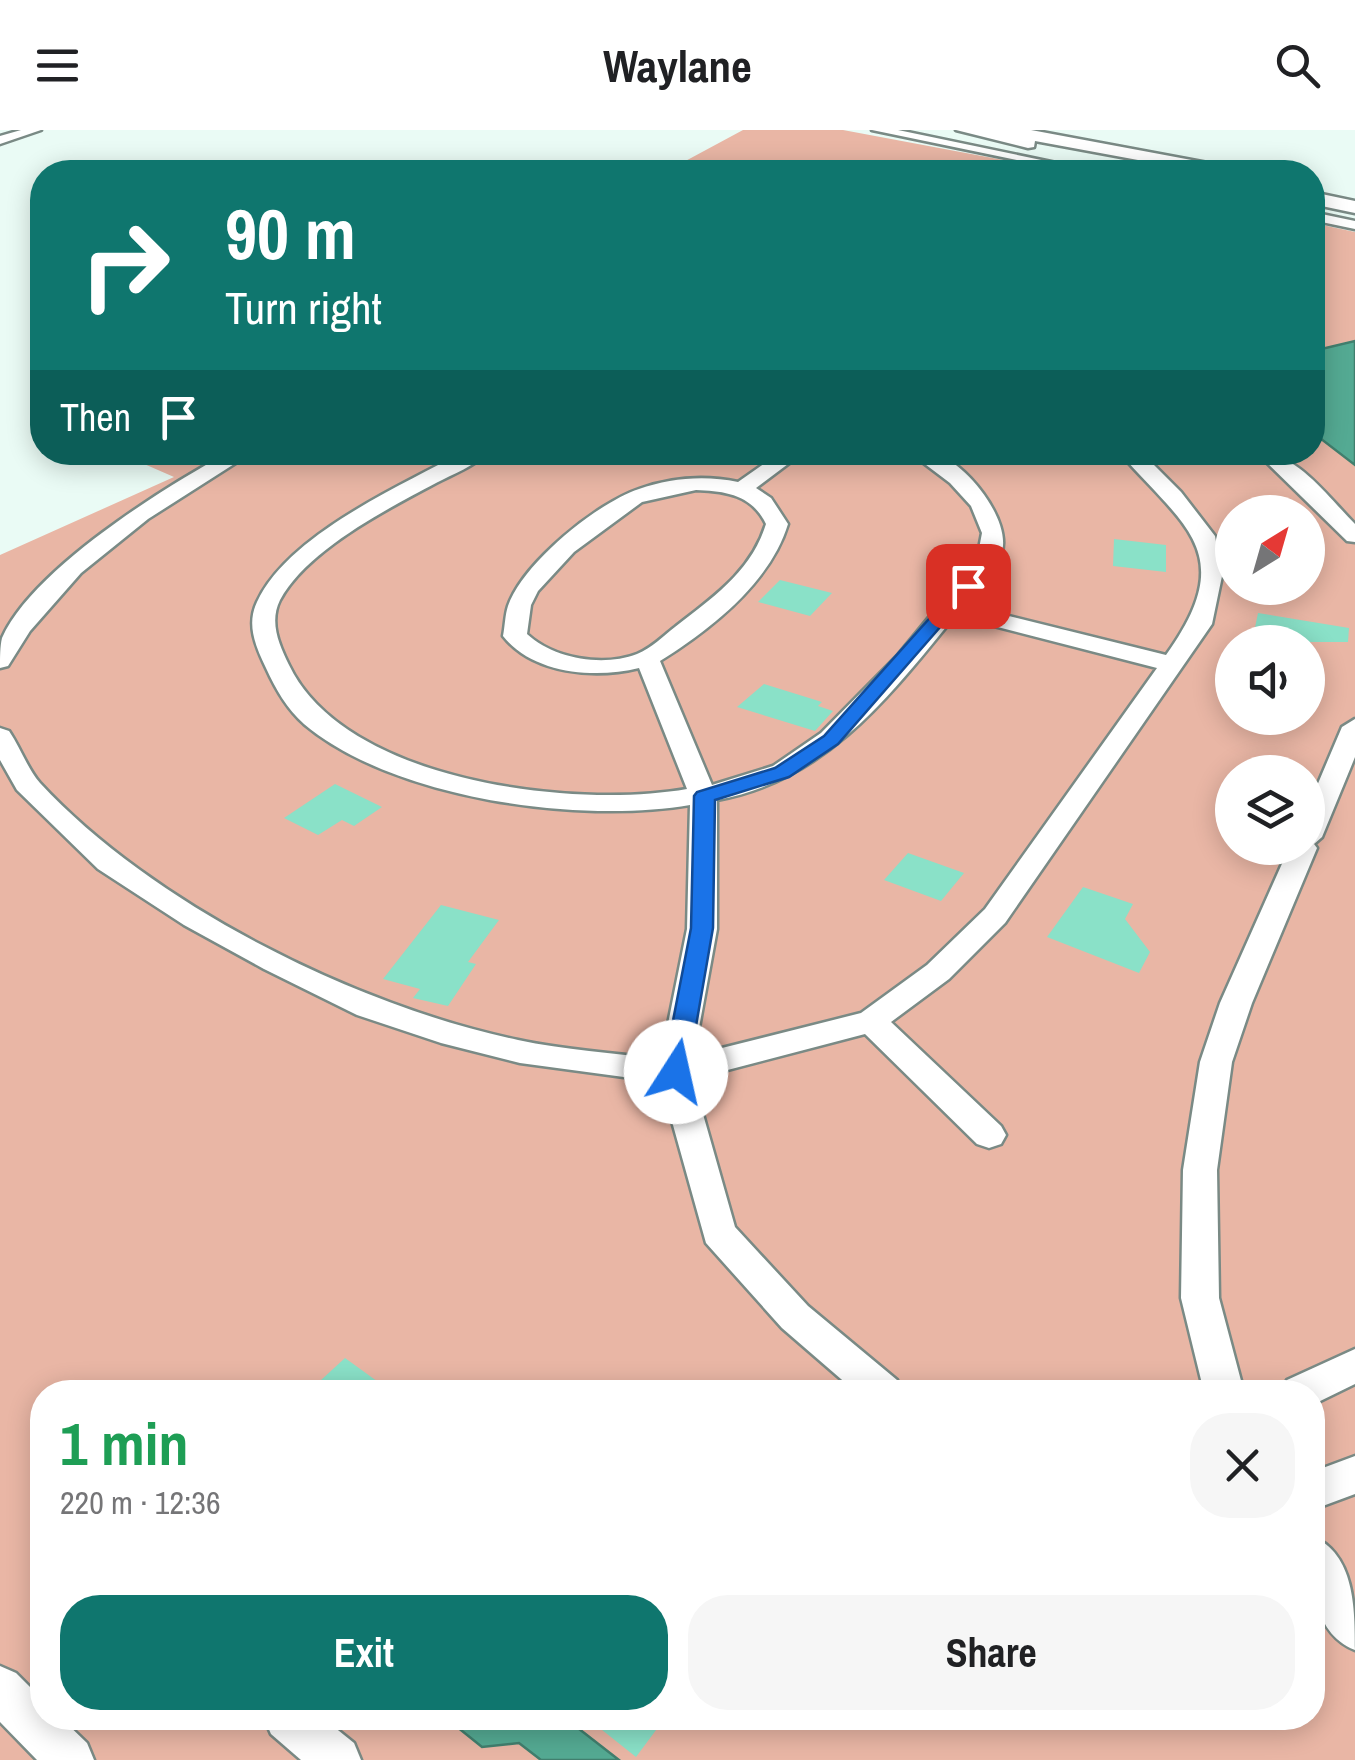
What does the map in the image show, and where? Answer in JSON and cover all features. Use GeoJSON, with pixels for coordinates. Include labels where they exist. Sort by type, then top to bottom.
{"type":"FeatureCollection","features":[{"type":"Feature","properties":{"kind":"main road"},"geometry":{"type":"LineString","coordinates":[[964,130],[1154,160]]}},
{"type":"Feature","properties":{"kind":"main road"},"geometry":{"type":"LineString","coordinates":[[1004,130],[1129,160]]}},
{"type":"Feature","properties":{"kind":"main road"},"geometry":{"type":"LineString","coordinates":[[1325,191],[1355,197]]}},
{"type":"Feature","properties":{"kind":"main road"},"geometry":{"type":"LineString","coordinates":[[1325,201],[1355,207]]}},
{"type":"Feature","properties":{"kind":"street"},"geometry":{"type":"LineString","coordinates":[[0,140],[35,130]]}},
{"type":"Feature","properties":{"kind":"street"},"geometry":{"type":"LineString","coordinates":[[878,130],[1016,160]]}},
{"type":"Feature","properties":{"kind":"street"},"geometry":{"type":"LineString","coordinates":[[1048,160],[1073,147]]}},
{"type":"Feature","properties":{"kind":"street"},"geometry":{"type":"LineString","coordinates":[[1325,219],[1355,225]]}},
{"type":"Feature","properties":{"kind":"street"},"geometry":{"type":"LineString","coordinates":[[0,661],[12,635],[78,564],[224,465]]}},
{"type":"Feature","properties":{"kind":"street"},"geometry":{"type":"LineString","coordinates":[[456,465],[344,530],[285,580],[270,598],[263,618],[263,638],[283,682],[318,722],[381,758],[505,793],[608,803],[704,796],[782,772],[831,740],[950,608],[985,564],[992,547],[982,507],[966,486],[936,465]]}},
{"type":"Feature","properties":{"kind":"street"},"geometry":{"type":"LineString","coordinates":[[743,488],[776,465]]}},
{"type":"Feature","properties":{"kind":"street"},"geometry":{"type":"LineString","coordinates":[[0,736],[26,784],[108,864],[194,918],[276,962],[368,1007],[440,1032],[520,1052],[676,1072],[871,1021],[938,972],[994,916],[1200,624],[1211,585],[1209,544],[1180,504],[1141,465]]}},
{"type":"Feature","properties":{"kind":"street"},"geometry":{"type":"LineString","coordinates":[[1281,465],[1355,536]]}},
{"type":"Feature","properties":{"kind":"street"},"geometry":{"type":"LineString","coordinates":[[683,485],[743,488],[767,506],[777,524],[765,555],[712,611],[646,659],[577,664],[550,660],[526,649],[515,636],[521,602],[543,570],[573,542],[628,502],[683,485]]}},
{"type":"Feature","properties":{"kind":"street"},"geometry":{"type":"LineString","coordinates":[[950,608],[1172,664]]}},
{"type":"Feature","properties":{"kind":"street"},"geometry":{"type":"LineString","coordinates":[[646,659],[704,796],[702,928],[676,1072],[719,1233],[794,1318],[869,1380]]}},
{"type":"Feature","properties":{"kind":"street"},"geometry":{"type":"LineString","coordinates":[[1325,798],[1355,728]]}},
{"type":"Feature","properties":{"kind":"street"},"geometry":{"type":"LineString","coordinates":[[1221,1380],[1200,1298],[1200,1170],[1216,1062],[1236,1003],[1296,865]]}},
{"type":"Feature","properties":{"kind":"street"},"geometry":{"type":"LineString","coordinates":[[871,1021],[989,1135]]}},
{"type":"Feature","properties":{"kind":"street"},"geometry":{"type":"LineString","coordinates":[[1325,1381],[1355,1366]]}},
{"type":"Feature","properties":{"kind":"street"},"geometry":{"type":"LineString","coordinates":[[1325,1485],[1355,1475]]}},
{"type":"Feature","properties":{"kind":"street"},"geometry":{"type":"LineString","coordinates":[[1325,1578],[1355,1628]]}},
{"type":"Feature","properties":{"kind":"street"},"geometry":{"type":"LineString","coordinates":[[0,1689],[30,1719]]}},
{"type":"Feature","properties":{"kind":"street"},"geometry":{"type":"LineString","coordinates":[[40,1730],[70,1760]]}},
{"type":"Feature","properties":{"kind":"street"},"geometry":{"type":"LineString","coordinates":[[301,1730],[337,1760]]}},
{"type":"Feature","properties":{"kind":"shaded area"},"geometry":{"type":"Polygon","coordinates":[[[743,130],[843,130],[1003,160],[687,160],[743,130]]]}},
{"type":"Feature","properties":{"kind":"shaded area"},"geometry":{"type":"Polygon","coordinates":[[[1325,226],[1355,232],[1355,1760],[0,1760],[0,555],[174,477],[146,465],[1325,465],[1325,226]]]}},
{"type":"Feature","properties":{"kind":"shaded area"},"geometry":{"type":"Polygon","coordinates":[[[1355,341],[1355,465],[1325,442],[1325,348],[1355,341]]]}},
{"type":"Feature","properties":{"kind":"shaded area"},"geometry":{"type":"Polygon","coordinates":[[[461,1730],[580,1730],[619,1760],[541,1760],[519,1743],[482,1747],[461,1730]]]}},
{"type":"Feature","properties":{"kind":"building"},"geometry":{"type":"Polygon","coordinates":[[[1114,539],[1166,545],[1166,572],[1113,566],[1114,539]]]}},
{"type":"Feature","properties":{"kind":"building"},"geometry":{"type":"Polygon","coordinates":[[[780,580],[832,593],[810,616],[758,602],[780,580]]]}},
{"type":"Feature","properties":{"kind":"building"},"geometry":{"type":"Polygon","coordinates":[[[1258,613],[1349,628],[1348,642],[1325,642],[1325,625],[1256,625],[1258,613]]]}},
{"type":"Feature","properties":{"kind":"building"},"geometry":{"type":"Polygon","coordinates":[[[764,684],[822,702],[818,706],[833,711],[815,731],[737,707],[764,684]]]}},
{"type":"Feature","properties":{"kind":"building"},"geometry":{"type":"Polygon","coordinates":[[[335,784],[382,807],[354,826],[342,820],[318,835],[284,818],[335,784]]]}},
{"type":"Feature","properties":{"kind":"building"},"geometry":{"type":"Polygon","coordinates":[[[908,853],[964,873],[941,901],[884,880],[908,853]]]}},
{"type":"Feature","properties":{"kind":"building"},"geometry":{"type":"Polygon","coordinates":[[[1083,887],[1133,904],[1125,919],[1150,952],[1139,973],[1047,937],[1083,887]]]}},
{"type":"Feature","properties":{"kind":"building"},"geometry":{"type":"Polygon","coordinates":[[[441,905],[499,920],[468,962],[476,964],[448,1006],[413,998],[420,989],[383,979],[441,905]]]}},
{"type":"Feature","properties":{"kind":"building"},"geometry":{"type":"Polygon","coordinates":[[[345,1358],[375,1380],[321,1380],[345,1358]]]}},
{"type":"Feature","properties":{"kind":"building"},"geometry":{"type":"Polygon","coordinates":[[[602,1730],[656,1730],[636,1757],[602,1730]]]}},
{"type":"Feature","properties":{"kind":"route"},"geometry":{"type":"LineString","coordinates":[[676,1072],[702,928],[704,796],[782,772],[831,740],[968,586]]}}]}
